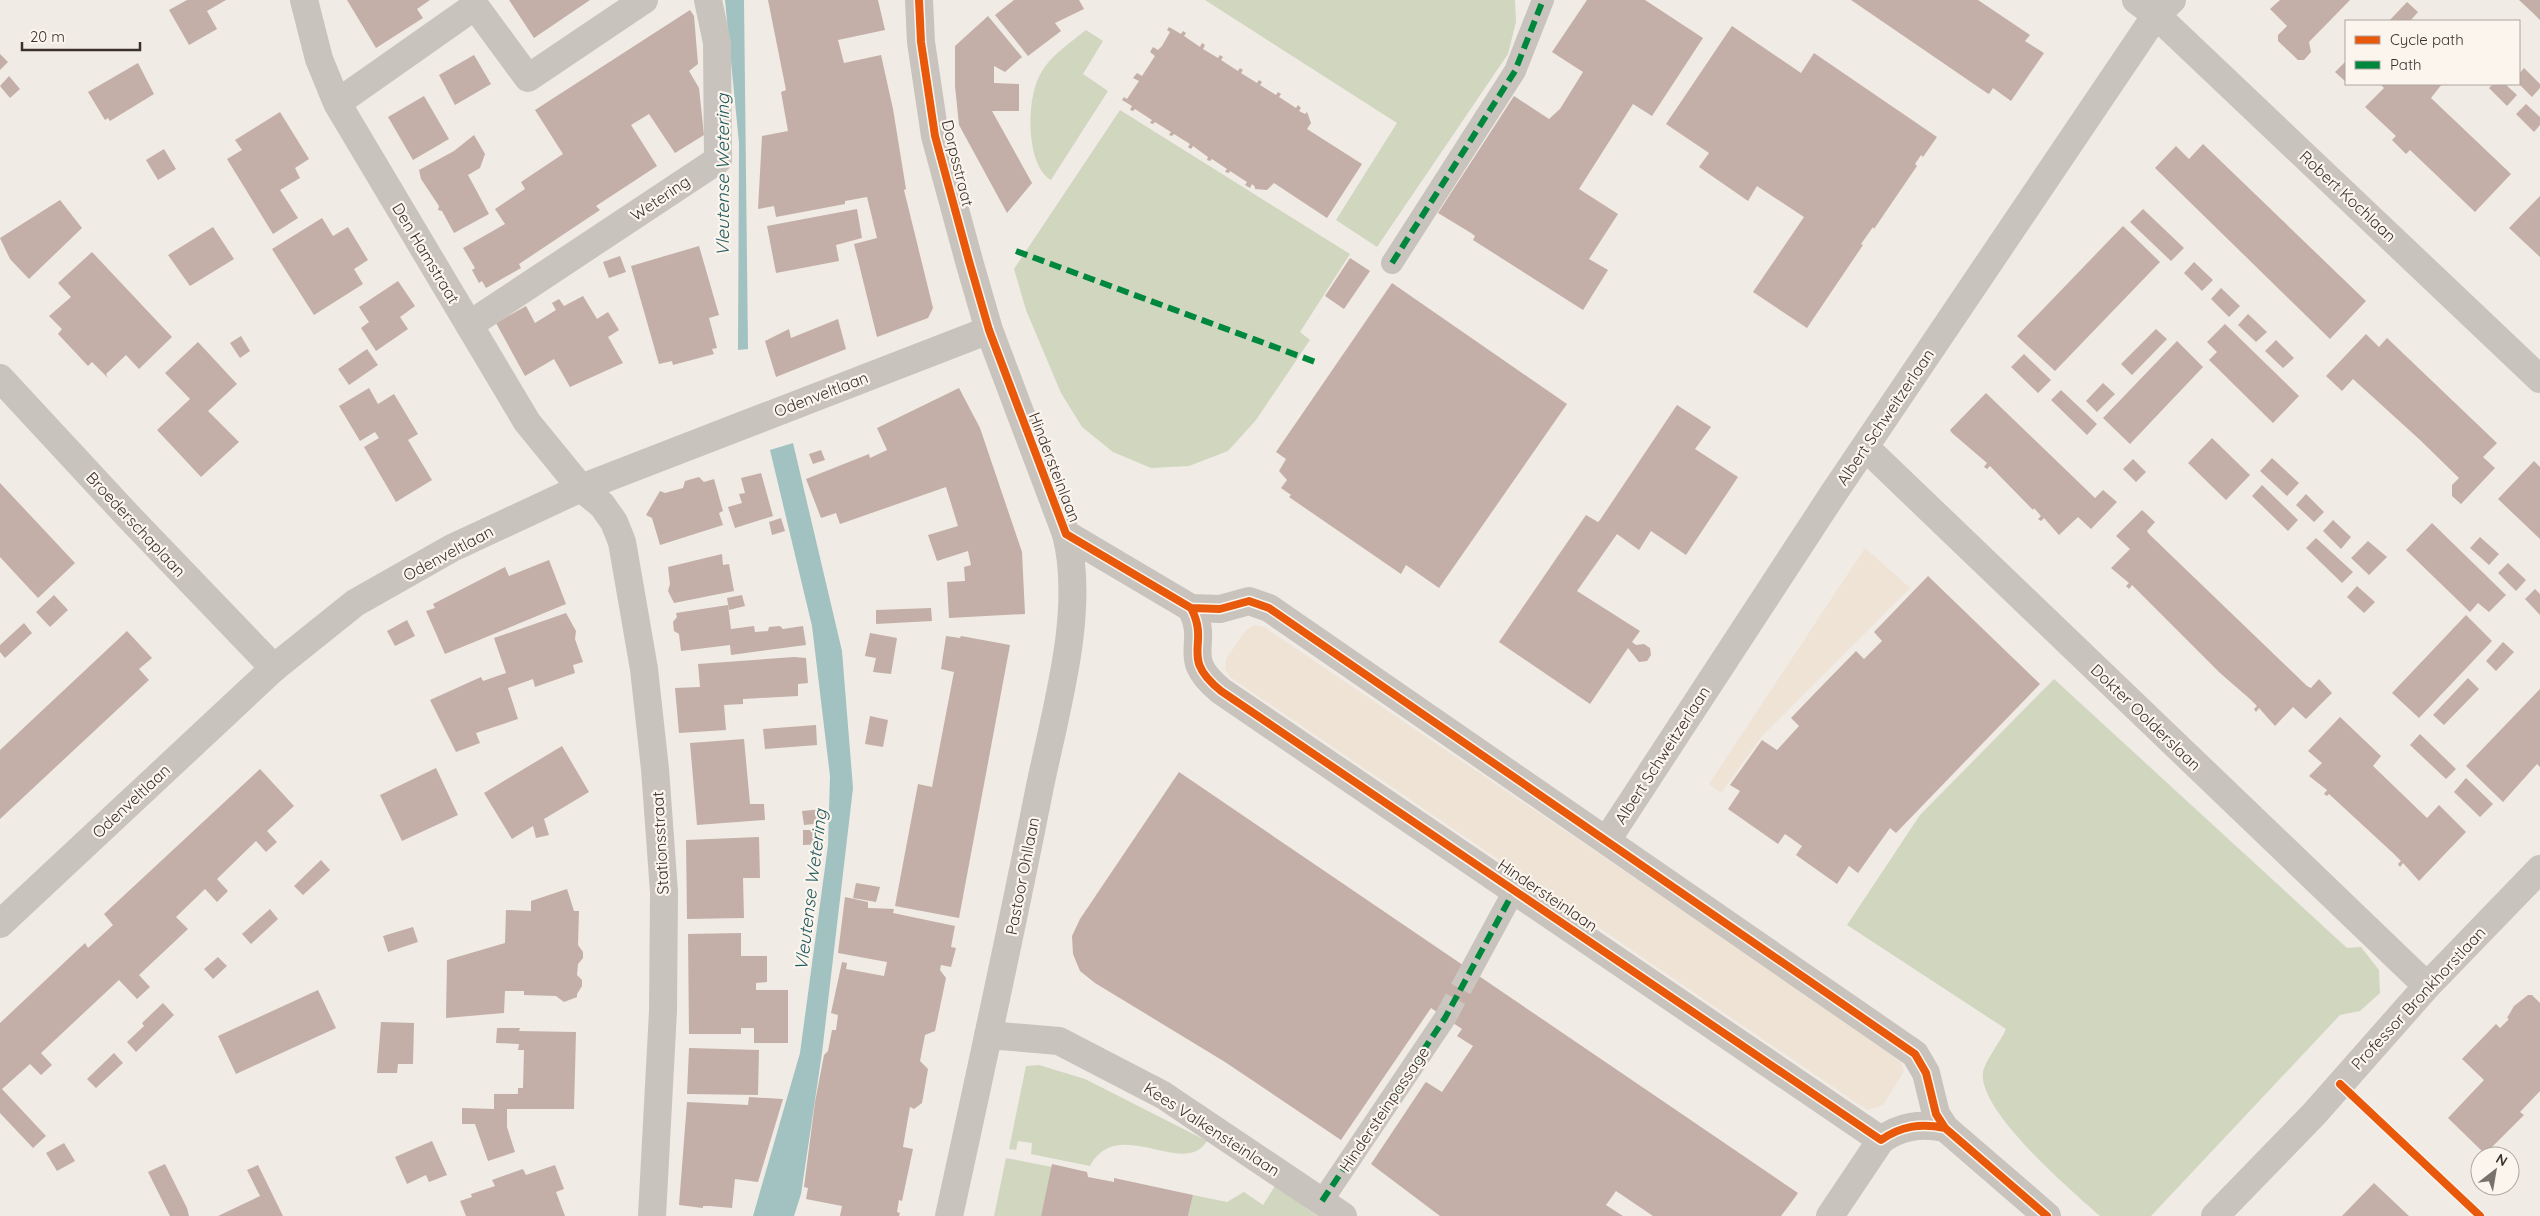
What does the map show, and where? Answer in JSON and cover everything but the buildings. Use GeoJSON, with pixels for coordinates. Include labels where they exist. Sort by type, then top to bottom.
{"type":"FeatureCollection","features":[{"type":"Feature","properties":{"kind":"street","name":"Den Hamstraat"},"geometry":{"type":"LineString","coordinates":[[304,0],[319,59],[337,102],[527,422],[581,488]]}},
{"type":"Feature","properties":{"kind":"street"},"geometry":{"type":"LineString","coordinates":[[337,102],[475,6],[528,78],[644,0]]}},
{"type":"Feature","properties":{"kind":"street","name":"Wetering"},"geometry":{"type":"LineString","coordinates":[[469,325],[718,160],[717,43],[708,0]]}},
{"type":"Feature","properties":{"kind":"street","name":"Dorpsstraat"},"geometry":{"type":"LineString","coordinates":[[919,0],[921,42],[935,136],[988,330]]}},
{"type":"Feature","properties":{"kind":"street"},"geometry":{"type":"LineString","coordinates":[[1392,263],[1515,71],[1543,0]]}},
{"type":"Feature","properties":{"kind":"street","name":"Robert Kochlaan"},"geometry":{"type":"LineString","coordinates":[[2155,5],[2540,378]]}},
{"type":"Feature","properties":{"kind":"street","name":"Albert Schweitzerlaan"},"geometry":{"type":"LineString","coordinates":[[1607,840],[2155,5]]}},
{"type":"Feature","properties":{"kind":"street","name":"Odenveltlaan"},"geometry":{"type":"LineString","coordinates":[[0,924],[274,668],[355,603],[452,548],[581,488],[988,330]]}},
{"type":"Feature","properties":{"kind":"street","name":"Hindersteinlaan"},"geometry":{"type":"LineString","coordinates":[[988,330],[1066,534],[1191,608],[1220,609],[1249,601],[1269,608],[1915,1054],[1926,1073],[1936,1114],[1944,1128],[2047,1216]]}},
{"type":"Feature","properties":{"kind":"street","name":"Broederschaplaan"},"geometry":{"type":"LineString","coordinates":[[0,378],[129,517],[274,668]]}},
{"type":"Feature","properties":{"kind":"street","name":"Dokter Oolderslaan"},"geometry":{"type":"LineString","coordinates":[[1864,447],[2427,986]]}},
{"type":"Feature","properties":{"kind":"street","name":"Stationsstraat"},"geometry":{"type":"LineString","coordinates":[[581,488],[602,506],[614,522],[622,542],[644,669],[655,769],[664,892],[664,1011],[652,1216]]}},
{"type":"Feature","properties":{"kind":"street","name":"Pastoor Ohllaan"},"geometry":{"type":"LineString","coordinates":[[949,1216],[988,1035],[1002,980],[1069,644],[1074,583],[1072,557],[1066,534]]}},
{"type":"Feature","properties":{"kind":"street","name":"Hindersteinlaan"},"geometry":{"type":"LineString","coordinates":[[1191,608],[1198,621],[1196,657],[1199,668],[1206,679],[1881,1140]]}},
{"type":"Feature","properties":{"kind":"street","name":"Professor Bronkhorstlaan"},"geometry":{"type":"LineString","coordinates":[[2215,1216],[2314,1114],[2427,986],[2540,868]]}},
{"type":"Feature","properties":{"kind":"street"},"geometry":{"type":"LineString","coordinates":[[1471,970],[1515,889]]}},
{"type":"Feature","properties":{"kind":"street","name":"Hindersteinpassage"},"geometry":{"type":"LineString","coordinates":[[1333,1208],[1445,1018]]}},
{"type":"Feature","properties":{"kind":"street","name":"Kees Valkensteinlaan"},"geometry":{"type":"LineString","coordinates":[[988,1035],[1059,1041],[1163,1096],[1333,1208]]}},
{"type":"Feature","properties":{"kind":"street"},"geometry":{"type":"LineString","coordinates":[[1830,1216],[1881,1140],[1893,1131],[1915,1125],[1944,1128]]}},
{"type":"Feature","properties":{"kind":"green space"},"geometry":{"type":"Polygon","coordinates":[[[1205,0],[1515,0],[1516,22],[1508,54],[1377,247],[1336,220],[1397,123],[1205,0]]]}},
{"type":"Feature","properties":{"kind":"green space"},"geometry":{"type":"Polygon","coordinates":[[[1086,30],[1103,41],[1083,74],[1108,91],[1051,180],[1042,172],[1032,146],[1031,113],[1036,84],[1050,61],[1086,30]]]}},
{"type":"Feature","properties":{"kind":"green space"},"geometry":{"type":"Polygon","coordinates":[[[1120,110],[1350,254],[1300,332],[1310,340],[1256,420],[1228,451],[1189,466],[1151,468],[1113,452],[1082,427],[1061,393],[1026,310],[1014,269],[1120,110]]]}},
{"type":"Feature","properties":{"kind":"green space"},"geometry":{"type":"Polygon","coordinates":[[[2054,679],[2347,948],[2361,947],[2379,970],[2380,993],[2360,1011],[2340,1015],[2151,1216],[2100,1216],[2049,1170],[2010,1128],[1995,1108],[1985,1089],[1984,1068],[2006,1029],[1847,925],[1920,815],[2054,679]]]}},
{"type":"Feature","properties":{"kind":"green space"},"geometry":{"type":"Polygon","coordinates":[[[1039,1065],[1085,1079],[1207,1141],[1197,1151],[1183,1154],[1133,1145],[1117,1146],[1102,1152],[1090,1166],[1031,1154],[1032,1143],[1018,1141],[1016,1150],[1009,1149],[1026,1066],[1039,1065]]]}},
{"type":"Feature","properties":{"kind":"green space"},"geometry":{"type":"Polygon","coordinates":[[[1006,1158],[1052,1167],[1041,1216],[994,1216],[1006,1158]]]}},
{"type":"Feature","properties":{"kind":"green space"},"geometry":{"type":"Polygon","coordinates":[[[1275,1186],[1317,1216],[1188,1216],[1193,1195],[1227,1202],[1244,1192],[1263,1205],[1275,1186]]]}},
{"type":"Feature","properties":{"kind":"shaded area"},"geometry":{"type":"Polygon","coordinates":[[[1865,548],[1910,588],[1762,736],[1721,793],[1709,784],[1865,548]]]}},
{"type":"Feature","properties":{"kind":"shaded area"},"geometry":{"type":"Polygon","coordinates":[[[1254,625],[1264,627],[1899,1057],[1904,1071],[1883,1105],[1867,1110],[1230,677],[1225,669],[1226,659],[1245,631],[1254,625]]]}},
{"type":"Feature","properties":{"kind":"water"},"geometry":{"type":"Polygon","coordinates":[[[725,0],[744,0],[748,349],[738,350],[739,143],[725,0]]]}},
{"type":"Feature","properties":{"kind":"water"},"geometry":{"type":"Polygon","coordinates":[[[793,443],[842,651],[853,788],[822,1053],[801,1194],[794,1216],[753,1216],[800,1053],[828,845],[830,776],[812,626],[770,450],[793,443]]]}},
{"type":"Feature","properties":{"kind":"tunnel"},"geometry":{"type":"LineString","coordinates":[[1445,1018],[1471,970]]}},
{"type":"Feature","properties":{"kind":"marked path"},"geometry":{"type":"LineString","coordinates":[[1392,263],[1515,71],[1543,0]]}},
{"type":"Feature","properties":{"kind":"marked path"},"geometry":{"type":"LineString","coordinates":[[1016,251],[1318,363]]}},
{"type":"Feature","properties":{"kind":"marked path"},"geometry":{"type":"LineString","coordinates":[[1322,1201],[1445,1018],[1515,889]]}},
{"type":"Feature","properties":{"kind":"cycle path"},"geometry":{"type":"LineString","coordinates":[[919,0],[921,42],[935,136],[969,261],[989,330],[1066,534],[1191,608],[1220,609],[1249,601],[1269,608],[1915,1054],[1926,1073],[1936,1114],[1945,1128],[2047,1216]]}},
{"type":"Feature","properties":{"kind":"cycle path"},"geometry":{"type":"LineString","coordinates":[[1191,608],[1198,632],[1197,651],[1201,669],[1208,679],[1221,691],[1881,1140],[1888,1135],[1911,1127],[1945,1128]]}},
{"type":"Feature","properties":{"kind":"cycle path"},"geometry":{"type":"LineString","coordinates":[[2340,1084],[2480,1216]]}},
{"type":"Feature","properties":{"kind":"water label","name":"Vleutense Wetering"},"geometry":{"type":"Point","coordinates":[723,175]}},
{"type":"Feature","properties":{"kind":"water label","name":"Vleutense Wetering"},"geometry":{"type":"Point","coordinates":[811,890]}}]}
